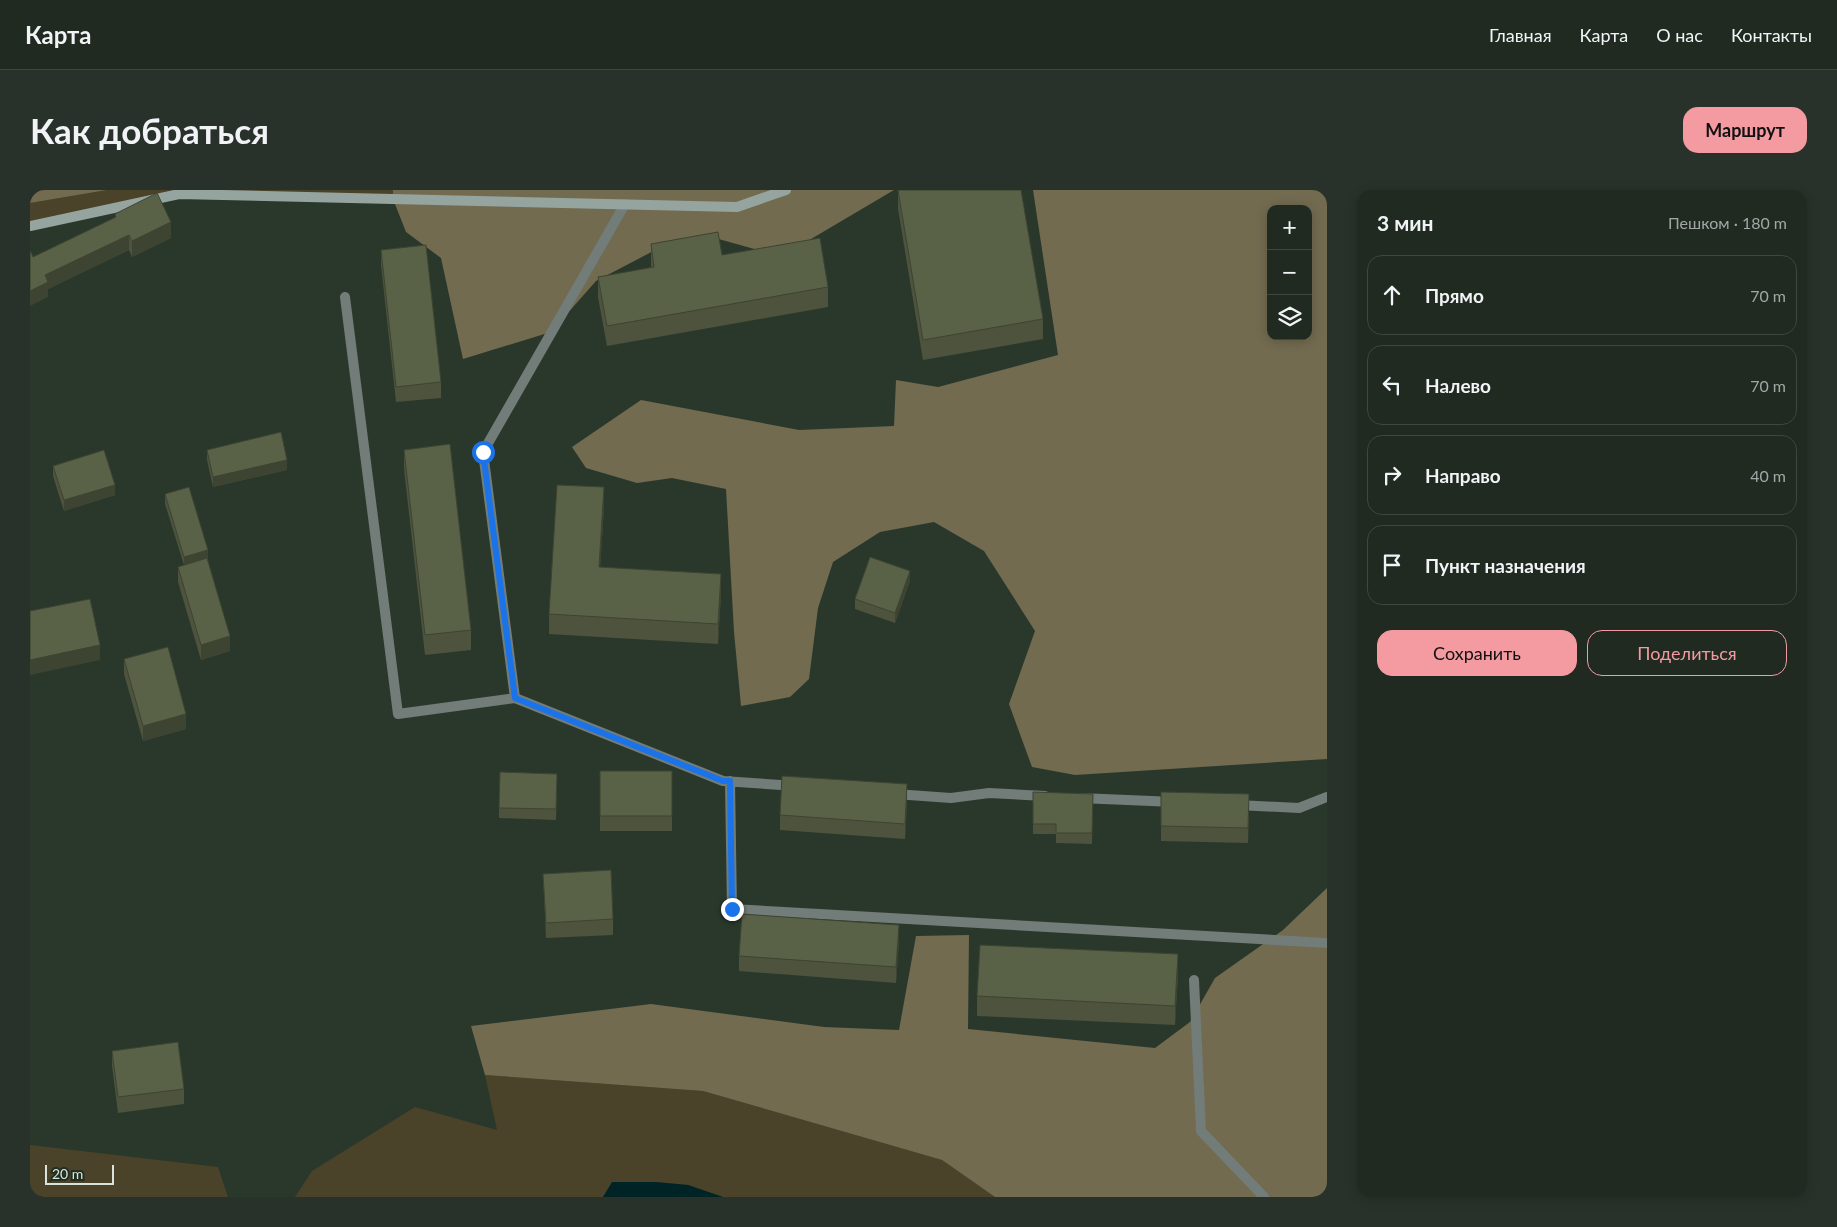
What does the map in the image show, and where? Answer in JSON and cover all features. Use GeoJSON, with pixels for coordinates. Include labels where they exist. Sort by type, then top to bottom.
{"type":"FeatureCollection","features":[{"type":"Feature","properties":{"kind":"street"},"geometry":{"type":"LineString","coordinates":[[30,226],[178,194],[736,207],[786,190]]}},
{"type":"Feature","properties":{"kind":"lane"},"geometry":{"type":"LineString","coordinates":[[515,698],[483,452],[625,204]]}},
{"type":"Feature","properties":{"kind":"lane"},"geometry":{"type":"LineString","coordinates":[[344,297],[398,714],[515,698],[723,781],[807,787]]}},
{"type":"Feature","properties":{"kind":"lane"},"geometry":{"type":"LineString","coordinates":[[730,781],[732,909],[1327,943]]}},
{"type":"Feature","properties":{"kind":"lane"},"geometry":{"type":"LineString","coordinates":[[884,793],[951,798],[989,794],[1183,802]]}},
{"type":"Feature","properties":{"kind":"lane"},"geometry":{"type":"LineString","coordinates":[[1231,804],[1299,808],[1327,798]]}},
{"type":"Feature","properties":{"kind":"lane"},"geometry":{"type":"LineString","coordinates":[[1194,980],[1201,1131],[1264,1197]]}},
{"type":"Feature","properties":{"kind":"shaded area"},"geometry":{"type":"Polygon","coordinates":[[[30,190],[107,190],[30,203],[30,190]]]}},
{"type":"Feature","properties":{"kind":"shaded area"},"geometry":{"type":"Polygon","coordinates":[[[107,190],[393,190],[393,199],[179,194],[30,226],[30,203],[107,190]]]}},
{"type":"Feature","properties":{"kind":"shaded area"},"geometry":{"type":"Polygon","coordinates":[[[393,190],[894,190],[806,242],[758,250],[715,238],[661,247],[596,281],[551,332],[463,359],[441,258],[406,232],[393,199],[393,190]]]}},
{"type":"Feature","properties":{"kind":"shaded area"},"geometry":{"type":"Polygon","coordinates":[[[1033,190],[1327,190],[1327,759],[1075,775],[1032,767],[1009,704],[1035,631],[984,551],[934,522],[880,532],[833,562],[818,608],[809,679],[790,697],[741,706],[734,632],[726,489],[672,478],[637,483],[586,468],[572,447],[641,400],[799,430],[894,426],[896,380],[938,387],[1058,355],[1033,190]]]}},
{"type":"Feature","properties":{"kind":"shaded area"},"geometry":{"type":"Polygon","coordinates":[[[1327,888],[1327,1197],[995,1197],[942,1160],[703,1091],[485,1075],[471,1026],[651,1004],[824,1027],[899,1030],[916,936],[969,935],[968,1029],[1155,1048],[1190,1022],[1215,978],[1283,930],[1327,888]]]}},
{"type":"Feature","properties":{"kind":"shaded area"},"geometry":{"type":"Polygon","coordinates":[[[485,1075],[703,1091],[942,1160],[995,1197],[723,1197],[688,1185],[655,1182],[613,1182],[603,1197],[295,1197],[312,1171],[415,1107],[497,1130],[485,1075]]]}},
{"type":"Feature","properties":{"kind":"shaded area"},"geometry":{"type":"Polygon","coordinates":[[[30,1145],[218,1167],[228,1197],[30,1197],[30,1145]]]}},
{"type":"Feature","properties":{"kind":"water"},"geometry":{"type":"Polygon","coordinates":[[[612,1182],[655,1182],[688,1185],[723,1197],[603,1197],[612,1182]]]}},
{"type":"Feature","properties":{"kind":"building"},"geometry":{"type":"Polygon","coordinates":[[[898,190],[1021,190],[1043,319],[923,340],[898,190]]]}},
{"type":"Feature","properties":{"kind":"building"},"geometry":{"type":"Polygon","coordinates":[[[157,193],[171,222],[132,241],[129,235],[45,275],[48,282],[30,291],[30,252],[33,257],[116,217],[115,214],[157,193]]]}},
{"type":"Feature","properties":{"kind":"building"},"geometry":{"type":"Polygon","coordinates":[[[718,232],[722,255],[820,238],[828,287],[607,326],[598,277],[654,267],[651,244],[718,232]]]}},
{"type":"Feature","properties":{"kind":"building"},"geometry":{"type":"Polygon","coordinates":[[[426,245],[441,382],[396,387],[381,250],[426,245]]]}},
{"type":"Feature","properties":{"kind":"building"},"geometry":{"type":"Polygon","coordinates":[[[281,432],[287,460],[213,477],[207,450],[281,432]]]}},
{"type":"Feature","properties":{"kind":"building"},"geometry":{"type":"Polygon","coordinates":[[[450,444],[471,630],[425,635],[404,450],[450,444]]]}},
{"type":"Feature","properties":{"kind":"building"},"geometry":{"type":"Polygon","coordinates":[[[104,450],[115,485],[64,500],[53,466],[104,450]]]}},
{"type":"Feature","properties":{"kind":"building"},"geometry":{"type":"Polygon","coordinates":[[[557,485],[604,487],[599,567],[721,574],[718,624],[549,614],[557,485]]]}},
{"type":"Feature","properties":{"kind":"building"},"geometry":{"type":"Polygon","coordinates":[[[189,487],[208,550],[184,557],[165,494],[189,487]]]}},
{"type":"Feature","properties":{"kind":"building"},"geometry":{"type":"Polygon","coordinates":[[[870,557],[910,571],[895,613],[855,599],[870,557]]]}},
{"type":"Feature","properties":{"kind":"building"},"geometry":{"type":"Polygon","coordinates":[[[207,558],[230,636],[201,645],[178,567],[207,558]]]}},
{"type":"Feature","properties":{"kind":"building"},"geometry":{"type":"Polygon","coordinates":[[[90,599],[100,645],[30,660],[30,611],[90,599]]]}},
{"type":"Feature","properties":{"kind":"building"},"geometry":{"type":"Polygon","coordinates":[[[168,647],[186,714],[143,726],[124,659],[168,647]]]}},
{"type":"Feature","properties":{"kind":"building"},"geometry":{"type":"Polygon","coordinates":[[[600,771],[672,771],[672,816],[600,816],[600,771]]]}},
{"type":"Feature","properties":{"kind":"building"},"geometry":{"type":"Polygon","coordinates":[[[500,772],[557,774],[556,809],[499,808],[500,772]]]}},
{"type":"Feature","properties":{"kind":"building"},"geometry":{"type":"Polygon","coordinates":[[[782,776],[907,784],[905,824],[780,815],[782,776]]]}},
{"type":"Feature","properties":{"kind":"building"},"geometry":{"type":"Polygon","coordinates":[[[1033,792],[1093,794],[1092,833],[1056,833],[1056,824],[1033,824],[1033,792]]]}},
{"type":"Feature","properties":{"kind":"building"},"geometry":{"type":"Polygon","coordinates":[[[1161,792],[1249,794],[1248,828],[1161,826],[1161,792]]]}},
{"type":"Feature","properties":{"kind":"building"},"geometry":{"type":"Polygon","coordinates":[[[611,870],[613,919],[546,923],[543,874],[611,870]]]}},
{"type":"Feature","properties":{"kind":"building"},"geometry":{"type":"Polygon","coordinates":[[[742,914],[899,925],[896,967],[739,956],[742,914]]]}},
{"type":"Feature","properties":{"kind":"building"},"geometry":{"type":"Polygon","coordinates":[[[980,945],[1178,954],[1175,1006],[977,996],[980,945]]]}},
{"type":"Feature","properties":{"kind":"building"},"geometry":{"type":"Polygon","coordinates":[[[178,1042],[184,1089],[118,1097],[112,1051],[178,1042]]]}},
{"type":"Feature","properties":{"kind":"route"},"geometry":{"type":"LineString","coordinates":[[483,452],[515,698],[723,781],[730,781],[732,909]]}}]}
